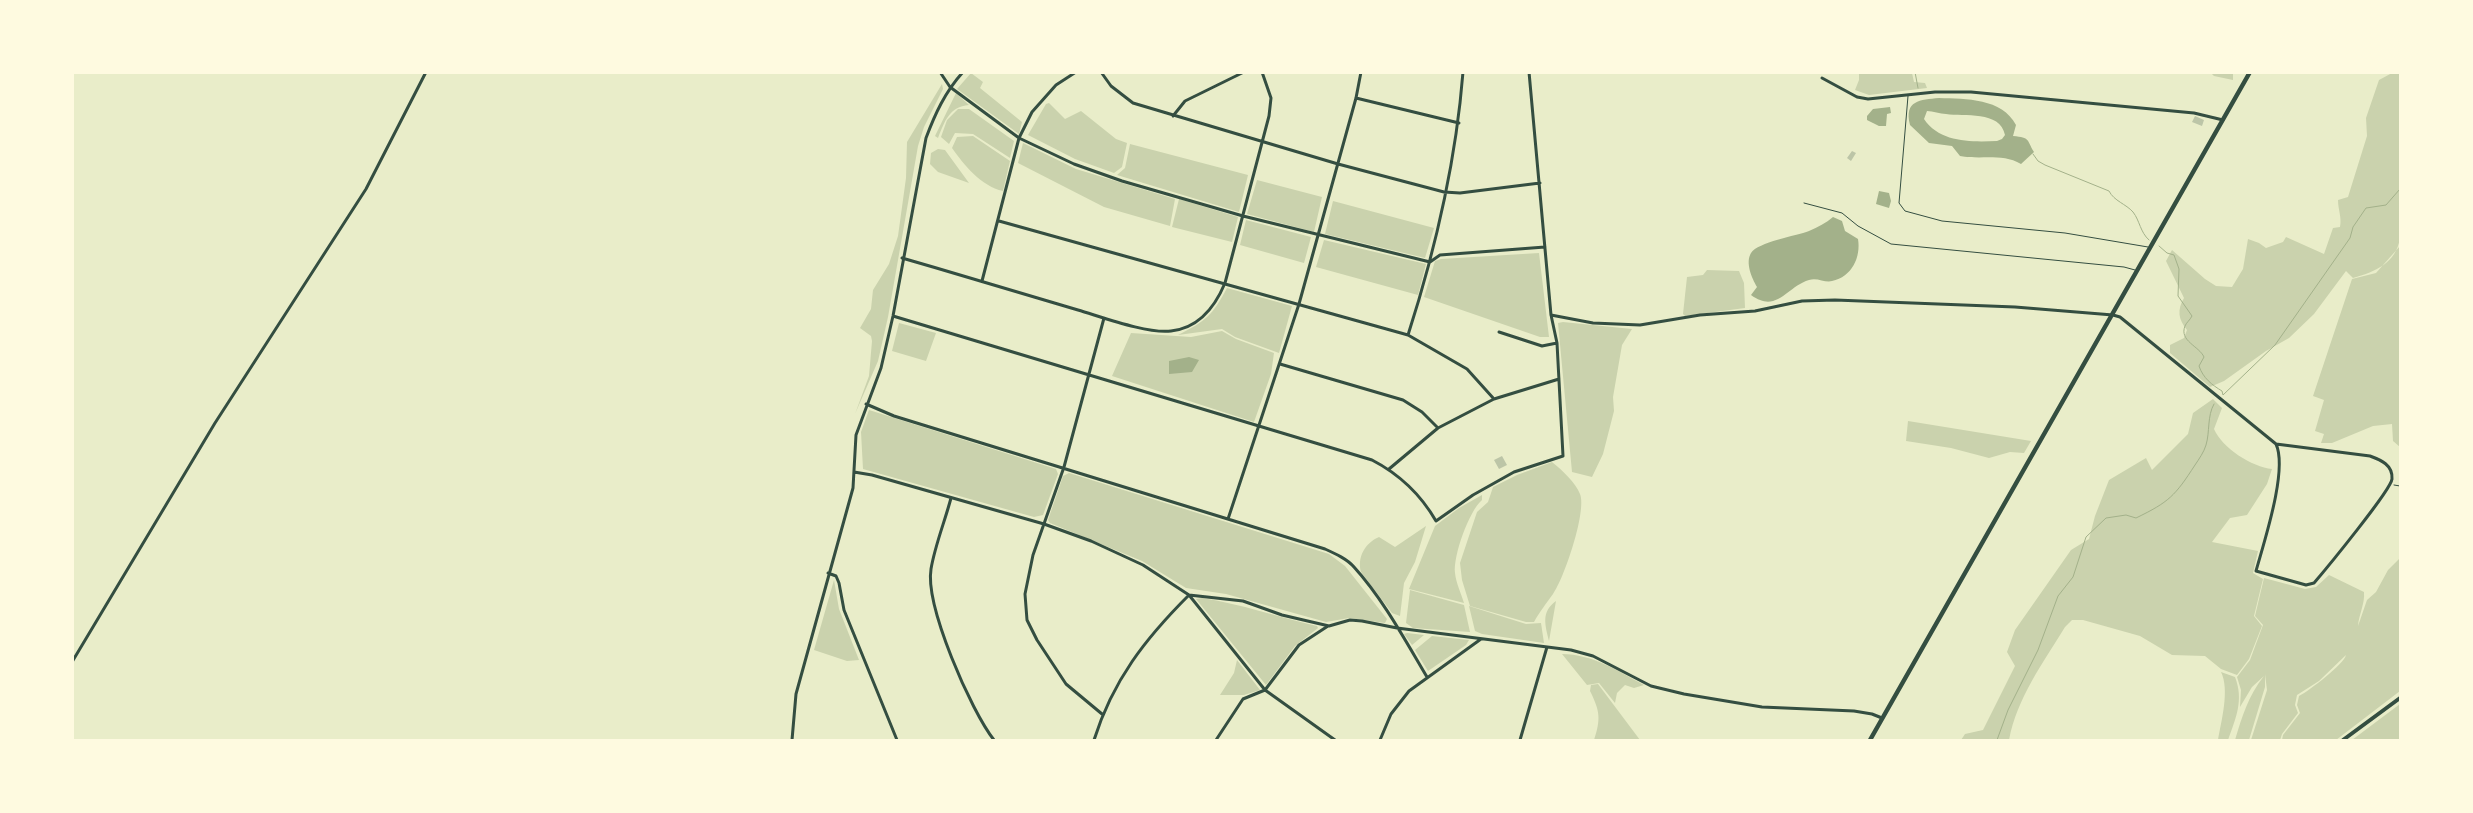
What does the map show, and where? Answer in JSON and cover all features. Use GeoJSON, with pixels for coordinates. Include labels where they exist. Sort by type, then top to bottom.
{"type":"FeatureCollection","features":[{"type":"Feature","properties":{"kind":"main road"},"geometry":{"type":"LineString","coordinates":[[1870,740],[2224,121],[2250,72]]}},
{"type":"Feature","properties":{"kind":"street"},"geometry":{"type":"LineString","coordinates":[[72,662],[210,432],[366,189],[426,72]]}},
{"type":"Feature","properties":{"kind":"street"},"geometry":{"type":"LineString","coordinates":[[940,72],[950,87],[1019,138],[1074,164],[1122,181],[1318,236],[1430,262],[1440,255],[1545,248]]}},
{"type":"Feature","properties":{"kind":"street"},"geometry":{"type":"LineString","coordinates":[[792,740],[796,694],[853,488],[856,435],[881,368],[893,316],[902,258],[926,138],[937,110],[950,87],[963,72]]}},
{"type":"Feature","properties":{"kind":"street"},"geometry":{"type":"LineString","coordinates":[[982,281],[1019,138],[1032,112],[1056,85],[1076,72]]}},
{"type":"Feature","properties":{"kind":"street"},"geometry":{"type":"LineString","coordinates":[[1101,72],[1111,86],[1133,104],[1338,164],[1444,192],[1460,193],[1540,183]]}},
{"type":"Feature","properties":{"kind":"street"},"geometry":{"type":"LineString","coordinates":[[1173,116],[1185,100],[1244,72]]}},
{"type":"Feature","properties":{"kind":"street"},"geometry":{"type":"LineString","coordinates":[[902,258],[1104,318],[1159,332],[1183,329],[1199,321],[1215,304],[1225,283],[1263,142],[1271,98],[1262,72]]}},
{"type":"Feature","properties":{"kind":"street"},"geometry":{"type":"LineString","coordinates":[[1228,518],[1299,304],[1356,98],[1361,72]]}},
{"type":"Feature","properties":{"kind":"street"},"geometry":{"type":"LineString","coordinates":[[1408,335],[1430,262],[1459,123],[1463,72]]}},
{"type":"Feature","properties":{"kind":"street"},"geometry":{"type":"LineString","coordinates":[[893,316],[1360,456],[1389,469],[1425,503],[1436,521],[1473,495],[1514,472],[1563,456],[1557,343],[1551,315],[1529,72]]}},
{"type":"Feature","properties":{"kind":"street"},"geometry":{"type":"LineString","coordinates":[[1822,78],[1857,97],[1874,99],[1908,95],[1971,92],[2194,113],[2224,121]]}},
{"type":"Feature","properties":{"kind":"street"},"geometry":{"type":"LineString","coordinates":[[1356,98],[1459,123]]}},
{"type":"Feature","properties":{"kind":"street"},"geometry":{"type":"LineString","coordinates":[[999,221],[1408,335],[1467,369],[1494,399]]}},
{"type":"Feature","properties":{"kind":"street"},"geometry":{"type":"LineString","coordinates":[[1551,315],[1593,323],[1640,325],[1700,315],[1755,311],[1813,300],[2015,307],[2113,315],[2120,318],[2276,444],[2280,452],[2279,472],[2256,571],[2306,585],[2314,583],[2391,484],[2392,477],[2390,468],[2370,456],[2276,444]]}},
{"type":"Feature","properties":{"kind":"street"},"geometry":{"type":"LineString","coordinates":[[1102,714],[1066,684],[1027,620],[1025,594],[1044,524],[1064,467],[1104,318]]}},
{"type":"Feature","properties":{"kind":"street"},"geometry":{"type":"LineString","coordinates":[[1500,332],[1542,346],[1557,343]]}},
{"type":"Feature","properties":{"kind":"street"},"geometry":{"type":"LineString","coordinates":[[1280,364],[1402,400],[1422,412],[1438,428]]}},
{"type":"Feature","properties":{"kind":"street"},"geometry":{"type":"LineString","coordinates":[[1389,469],[1438,428],[1494,399],[1559,380]]}},
{"type":"Feature","properties":{"kind":"street"},"geometry":{"type":"LineString","coordinates":[[866,404],[894,416],[1228,518],[1325,549],[1341,556],[1354,567],[1397,628],[1427,677]]}},
{"type":"Feature","properties":{"kind":"street"},"geometry":{"type":"LineString","coordinates":[[854,472],[872,475],[1044,524],[1091,541],[1143,565],[1189,595],[1264,690],[1335,740]]}},
{"type":"Feature","properties":{"kind":"street"},"geometry":{"type":"LineString","coordinates":[[951,498],[931,570],[933,595],[964,686],[985,730],[994,740]]}},
{"type":"Feature","properties":{"kind":"street"},"geometry":{"type":"LineString","coordinates":[[828,573],[836,576],[840,583],[844,610],[897,740]]}},
{"type":"Feature","properties":{"kind":"street"},"geometry":{"type":"LineString","coordinates":[[1189,595],[1243,602],[1282,615],[1329,626]]}},
{"type":"Feature","properties":{"kind":"street"},"geometry":{"type":"LineString","coordinates":[[1094,740],[1102,714],[1119,678],[1150,636],[1189,595]]}},
{"type":"Feature","properties":{"kind":"street"},"geometry":{"type":"LineString","coordinates":[[1216,740],[1243,699],[1264,690],[1299,645],[1329,626],[1350,620],[1397,628],[1548,647],[1593,656],[1651,686],[1684,694],[1762,707],[1854,711],[1882,718]]}},
{"type":"Feature","properties":{"kind":"street"},"geometry":{"type":"LineString","coordinates":[[1380,740],[1391,714],[1409,691],[1482,638]]}},
{"type":"Feature","properties":{"kind":"street"},"geometry":{"type":"LineString","coordinates":[[1520,740],[1548,647]]}},
{"type":"Feature","properties":{"kind":"street"},"geometry":{"type":"LineString","coordinates":[[2343,740],[2400,698]]}},
{"type":"Feature","properties":{"kind":"lane"},"geometry":{"type":"LineString","coordinates":[[1908,95],[1899,203],[1905,211],[1942,221],[2065,233],[2151,248]]}},
{"type":"Feature","properties":{"kind":"lane"},"geometry":{"type":"LineString","coordinates":[[1804,203],[1842,214],[1858,226],[1891,244],[2124,267],[2138,271]]}},
{"type":"Feature","properties":{"kind":"path"},"geometry":{"type":"LineString","coordinates":[[2391,484],[2400,486]]}},
{"type":"Feature","properties":{"kind":"shaded area"},"geometry":{"type":"Polygon","coordinates":[[[971,73],[983,82],[980,88],[1022,122],[1019,134],[957,89],[971,73]]]}},
{"type":"Feature","properties":{"kind":"shaded area"},"geometry":{"type":"Polygon","coordinates":[[[1859,73],[1912,73],[1914,82],[1925,83],[1927,88],[1869,95],[1855,90],[1859,80],[1859,73]]]}},
{"type":"Feature","properties":{"kind":"shaded area"},"geometry":{"type":"Polygon","coordinates":[[[2211,73],[2233,73],[2233,80],[2214,76],[2211,73]]]}},
{"type":"Feature","properties":{"kind":"shaded area"},"geometry":{"type":"Polygon","coordinates":[[[2392,73],[2400,73],[2400,238],[2394,254],[2383,265],[2361,276],[2353,278],[2346,271],[2314,314],[2289,338],[2266,351],[2224,381],[2210,387],[2170,353],[2170,345],[2184,338],[2187,330],[2180,314],[2180,307],[2184,298],[2166,261],[2172,250],[2205,279],[2216,286],[2232,287],[2243,269],[2248,239],[2266,248],[2283,242],[2286,237],[2324,254],[2333,228],[2340,227],[2341,220],[2338,200],[2348,197],[2367,136],[2366,118],[2379,80],[2392,73]]]}},
{"type":"Feature","properties":{"kind":"shaded area"},"geometry":{"type":"Polygon","coordinates":[[[942,84],[943,89],[924,127],[918,146],[888,317],[878,361],[855,414],[869,376],[872,341],[871,336],[860,328],[871,309],[873,290],[889,264],[898,236],[906,178],[907,142],[942,84]]]}},
{"type":"Feature","properties":{"kind":"shaded area"},"geometry":{"type":"Polygon","coordinates":[[[956,93],[969,105],[962,106],[952,112],[938,138],[935,136],[956,93]]]}},
{"type":"Feature","properties":{"kind":"shaded area"},"geometry":{"type":"Polygon","coordinates":[[[1939,98],[1972,100],[1993,105],[2002,110],[2010,116],[2016,125],[2013,136],[2027,140],[2034,152],[2021,164],[1999,158],[1960,156],[1952,146],[1929,143],[1910,125],[1909,111],[1915,103],[1939,98]],[[1927,111],[1924,119],[1939,133],[1948,137],[1967,141],[1997,141],[2005,135],[2002,127],[1989,118],[1927,111]]]}},
{"type":"Feature","properties":{"kind":"shaded area"},"geometry":{"type":"Polygon","coordinates":[[[1049,103],[1065,119],[1081,111],[1116,139],[1127,143],[1122,167],[1114,173],[1075,159],[1028,135],[1046,104],[1049,103]]]}},
{"type":"Feature","properties":{"kind":"shaded area"},"geometry":{"type":"Polygon","coordinates":[[[1890,107],[1891,113],[1887,114],[1886,126],[1879,126],[1867,120],[1867,116],[1873,109],[1890,107]]]}},
{"type":"Feature","properties":{"kind":"shaded area"},"geometry":{"type":"Polygon","coordinates":[[[958,109],[969,109],[1014,141],[1010,158],[973,134],[955,133],[949,144],[941,137],[947,120],[958,109]]]}},
{"type":"Feature","properties":{"kind":"shaded area"},"geometry":{"type":"Polygon","coordinates":[[[973,136],[1010,161],[1003,191],[980,180],[952,148],[957,137],[973,136]]]}},
{"type":"Feature","properties":{"kind":"shaded area"},"geometry":{"type":"Polygon","coordinates":[[[1023,143],[1076,169],[1175,199],[1170,226],[1104,207],[1018,163],[1023,143]]]}},
{"type":"Feature","properties":{"kind":"shaded area"},"geometry":{"type":"Polygon","coordinates":[[[1130,144],[1248,175],[1239,212],[1117,175],[1125,168],[1130,144]]]}},
{"type":"Feature","properties":{"kind":"shaded area"},"geometry":{"type":"Polygon","coordinates":[[[938,149],[945,150],[969,183],[938,172],[930,164],[931,153],[938,149]]]}},
{"type":"Feature","properties":{"kind":"shaded area"},"geometry":{"type":"Polygon","coordinates":[[[1257,180],[1322,197],[1314,232],[1247,214],[1257,180]]]}},
{"type":"Feature","properties":{"kind":"shaded area"},"geometry":{"type":"Polygon","coordinates":[[[1879,191],[1889,193],[1891,201],[1889,208],[1876,204],[1879,191]]]}},
{"type":"Feature","properties":{"kind":"shaded area"},"geometry":{"type":"Polygon","coordinates":[[[1179,199],[1238,217],[1232,242],[1172,227],[1179,199]]]}},
{"type":"Feature","properties":{"kind":"shaded area"},"geometry":{"type":"Polygon","coordinates":[[[1333,201],[1434,228],[1425,258],[1325,234],[1333,201]]]}},
{"type":"Feature","properties":{"kind":"shaded area"},"geometry":{"type":"Polygon","coordinates":[[[1833,217],[1842,221],[1845,231],[1858,239],[1858,253],[1850,271],[1839,279],[1832,281],[1815,279],[1801,283],[1781,297],[1768,302],[1751,295],[1757,287],[1751,275],[1749,257],[1755,249],[1809,231],[1833,217]]]}},
{"type":"Feature","properties":{"kind":"shaded area"},"geometry":{"type":"Polygon","coordinates":[[[1246,220],[1311,237],[1304,263],[1240,245],[1246,220]]]}},
{"type":"Feature","properties":{"kind":"shaded area"},"geometry":{"type":"Polygon","coordinates":[[[1324,240],[1426,264],[1418,295],[1316,267],[1324,240]]]}},
{"type":"Feature","properties":{"kind":"shaded area"},"geometry":{"type":"Polygon","coordinates":[[[2400,246],[2400,447],[2393,441],[2392,424],[2373,426],[2332,443],[2321,443],[2324,434],[2315,431],[2324,400],[2313,396],[2352,279],[2376,273],[2400,246]]]}},
{"type":"Feature","properties":{"kind":"shaded area"},"geometry":{"type":"Polygon","coordinates":[[[1539,253],[1549,337],[1540,337],[1424,297],[1435,261],[1441,259],[1539,253]]]}},
{"type":"Feature","properties":{"kind":"shaded area"},"geometry":{"type":"Polygon","coordinates":[[[1707,270],[1739,271],[1744,283],[1745,308],[1685,316],[1683,314],[1687,277],[1703,275],[1707,270]]]}},
{"type":"Feature","properties":{"kind":"shaded area"},"geometry":{"type":"Polygon","coordinates":[[[1227,288],[1292,306],[1279,353],[1235,337],[1222,329],[1178,335],[1207,317],[1227,288]]]}},
{"type":"Feature","properties":{"kind":"shaded area"},"geometry":{"type":"Polygon","coordinates":[[[899,323],[936,333],[926,361],[892,351],[899,323]]]}},
{"type":"Feature","properties":{"kind":"shaded area"},"geometry":{"type":"Polygon","coordinates":[[[1558,323],[1632,329],[1622,345],[1613,397],[1614,411],[1603,454],[1592,477],[1572,472],[1558,323]]]}},
{"type":"Feature","properties":{"kind":"shaded area"},"geometry":{"type":"Polygon","coordinates":[[[1222,331],[1236,339],[1274,353],[1271,374],[1254,422],[1112,376],[1131,333],[1191,337],[1222,331]]]}},
{"type":"Feature","properties":{"kind":"shaded area"},"geometry":{"type":"Polygon","coordinates":[[[1189,357],[1199,360],[1192,372],[1169,374],[1169,361],[1189,357]]]}},
{"type":"Feature","properties":{"kind":"shaded area"},"geometry":{"type":"Polygon","coordinates":[[[2213,399],[2222,408],[2214,429],[2218,436],[2238,455],[2256,465],[2272,469],[2267,484],[2247,515],[2230,518],[2212,542],[2258,551],[2253,573],[2263,579],[2254,616],[2262,626],[2249,659],[2237,675],[2221,669],[2205,656],[2172,655],[2140,636],[2083,620],[2072,620],[2065,627],[2024,695],[2009,740],[1961,740],[1965,734],[1983,730],[2015,666],[2007,652],[2015,630],[2071,550],[2089,539],[2095,516],[2109,480],[2146,458],[2152,470],[2188,434],[2193,413],[2213,399]]]}},
{"type":"Feature","properties":{"kind":"shaded area"},"geometry":{"type":"Polygon","coordinates":[[[869,410],[1056,469],[1058,474],[1043,515],[1034,517],[863,469],[861,432],[869,410]]]}},
{"type":"Feature","properties":{"kind":"shaded area"},"geometry":{"type":"Polygon","coordinates":[[[1908,421],[2031,441],[2024,453],[2010,452],[1989,458],[1951,448],[1906,441],[1908,421]]]}},
{"type":"Feature","properties":{"kind":"shaded area"},"geometry":{"type":"Polygon","coordinates":[[[1552,462],[1575,485],[1580,494],[1581,503],[1573,545],[1558,586],[1534,622],[1526,622],[1470,606],[1462,580],[1460,563],[1477,512],[1488,502],[1493,487],[1517,475],[1552,462]]]}},
{"type":"Feature","properties":{"kind":"shaded area"},"geometry":{"type":"Polygon","coordinates":[[[1069,473],[1329,554],[1345,566],[1387,619],[1385,623],[1349,618],[1326,622],[1226,594],[1186,588],[1142,561],[1050,523],[1048,520],[1063,476],[1069,473]]]}},
{"type":"Feature","properties":{"kind":"shaded area"},"geometry":{"type":"Polygon","coordinates":[[[1482,495],[1482,500],[1467,523],[1459,545],[1455,565],[1457,584],[1464,603],[1409,589],[1435,526],[1459,508],[1482,495]]]}},
{"type":"Feature","properties":{"kind":"shaded area"},"geometry":{"type":"Polygon","coordinates":[[[1426,526],[1415,562],[1404,583],[1400,616],[1392,613],[1361,572],[1361,556],[1366,547],[1379,537],[1395,547],[1426,526]]]}},
{"type":"Feature","properties":{"kind":"shaded area"},"geometry":{"type":"Polygon","coordinates":[[[2400,558],[2400,691],[2336,740],[2282,740],[2283,735],[2300,713],[2297,705],[2299,696],[2333,671],[2346,655],[2319,681],[2297,695],[2295,705],[2298,713],[2282,734],[2280,740],[2251,740],[2267,690],[2265,674],[2265,687],[2249,740],[2235,740],[2250,699],[2264,676],[2252,687],[2240,707],[2241,690],[2237,677],[2250,660],[2263,625],[2255,616],[2264,578],[2305,589],[2316,587],[2329,575],[2364,592],[2364,601],[2358,626],[2367,600],[2376,592],[2388,570],[2400,558]]]}},
{"type":"Feature","properties":{"kind":"shaded area"},"geometry":{"type":"Polygon","coordinates":[[[834,580],[839,609],[859,660],[847,661],[814,650],[834,580]]]}},
{"type":"Feature","properties":{"kind":"shaded area"},"geometry":{"type":"Polygon","coordinates":[[[1410,590],[1464,605],[1470,632],[1413,628],[1406,623],[1410,590]]]}},
{"type":"Feature","properties":{"kind":"shaded area"},"geometry":{"type":"Polygon","coordinates":[[[1202,598],[1245,607],[1317,626],[1318,628],[1295,646],[1266,685],[1196,599],[1202,598]]]}},
{"type":"Feature","properties":{"kind":"shaded area"},"geometry":{"type":"Polygon","coordinates":[[[1556,601],[1549,641],[1545,619],[1551,605],[1556,601]]]}},
{"type":"Feature","properties":{"kind":"shaded area"},"geometry":{"type":"Polygon","coordinates":[[[1469,606],[1526,624],[1541,623],[1544,643],[1482,634],[1475,631],[1469,606]]]}},
{"type":"Feature","properties":{"kind":"shaded area"},"geometry":{"type":"Polygon","coordinates":[[[1404,634],[1424,635],[1412,645],[1404,634]]]}},
{"type":"Feature","properties":{"kind":"shaded area"},"geometry":{"type":"Polygon","coordinates":[[[1432,636],[1469,640],[1466,645],[1428,671],[1415,650],[1432,636]]]}},
{"type":"Feature","properties":{"kind":"shaded area"},"geometry":{"type":"Polygon","coordinates":[[[1562,654],[1594,660],[1644,685],[1634,688],[1625,685],[1617,693],[1615,703],[1599,683],[1587,685],[1562,654]]]}},
{"type":"Feature","properties":{"kind":"shaded area"},"geometry":{"type":"Polygon","coordinates":[[[1237,660],[1260,690],[1244,695],[1220,695],[1234,673],[1237,660]]]}},
{"type":"Feature","properties":{"kind":"shaded area"},"geometry":{"type":"Polygon","coordinates":[[[2221,672],[2235,677],[2239,693],[2238,709],[2228,740],[2218,740],[2225,697],[2224,679],[2221,672]]]}},
{"type":"Feature","properties":{"kind":"shaded area"},"geometry":{"type":"Polygon","coordinates":[[[1598,684],[1640,740],[1594,740],[1598,726],[1598,715],[1596,704],[1590,691],[1591,685],[1598,684]]]}},
{"type":"Feature","properties":{"kind":"shaded area"},"geometry":{"type":"Polygon","coordinates":[[[2400,704],[2400,740],[2352,740],[2400,704]]]}},
{"type":"Feature","properties":{"kind":"building"},"geometry":{"type":"Polygon","coordinates":[[[2195,116],[2204,120],[2202,126],[2192,122],[2195,116]]]}},
{"type":"Feature","properties":{"kind":"building"},"geometry":{"type":"Polygon","coordinates":[[[1852,151],[1856,153],[1851,161],[1847,158],[1852,151]]]}},
{"type":"Feature","properties":{"kind":"building"},"geometry":{"type":"Polygon","coordinates":[[[1502,456],[1507,465],[1499,469],[1494,460],[1502,456]]]}},
{"type":"Feature","properties":{"kind":"waterway"},"geometry":{"type":"LineString","coordinates":[[1915,72],[1918,88]]}},
{"type":"Feature","properties":{"kind":"waterway"},"geometry":{"type":"LineString","coordinates":[[2033,154],[2038,161],[2045,165],[2109,191],[2133,212],[2149,240]]}},
{"type":"Feature","properties":{"kind":"waterway"},"geometry":{"type":"LineString","coordinates":[[2159,246],[2167,253],[2174,255],[2179,269],[2178,296],[2192,316],[2185,326],[2185,336],[2204,357],[2199,366],[2205,378],[2222,391],[2223,395],[2275,345],[2350,238],[2353,227],[2366,208],[2386,205],[2400,189]]}},
{"type":"Feature","properties":{"kind":"waterway"},"geometry":{"type":"LineString","coordinates":[[1997,740],[2008,710],[2038,650],[2058,596],[2073,577],[2086,537],[2106,518],[2126,515],[2136,518],[2164,502],[2176,491],[2204,450],[2210,414],[2214,404]]}}]}
